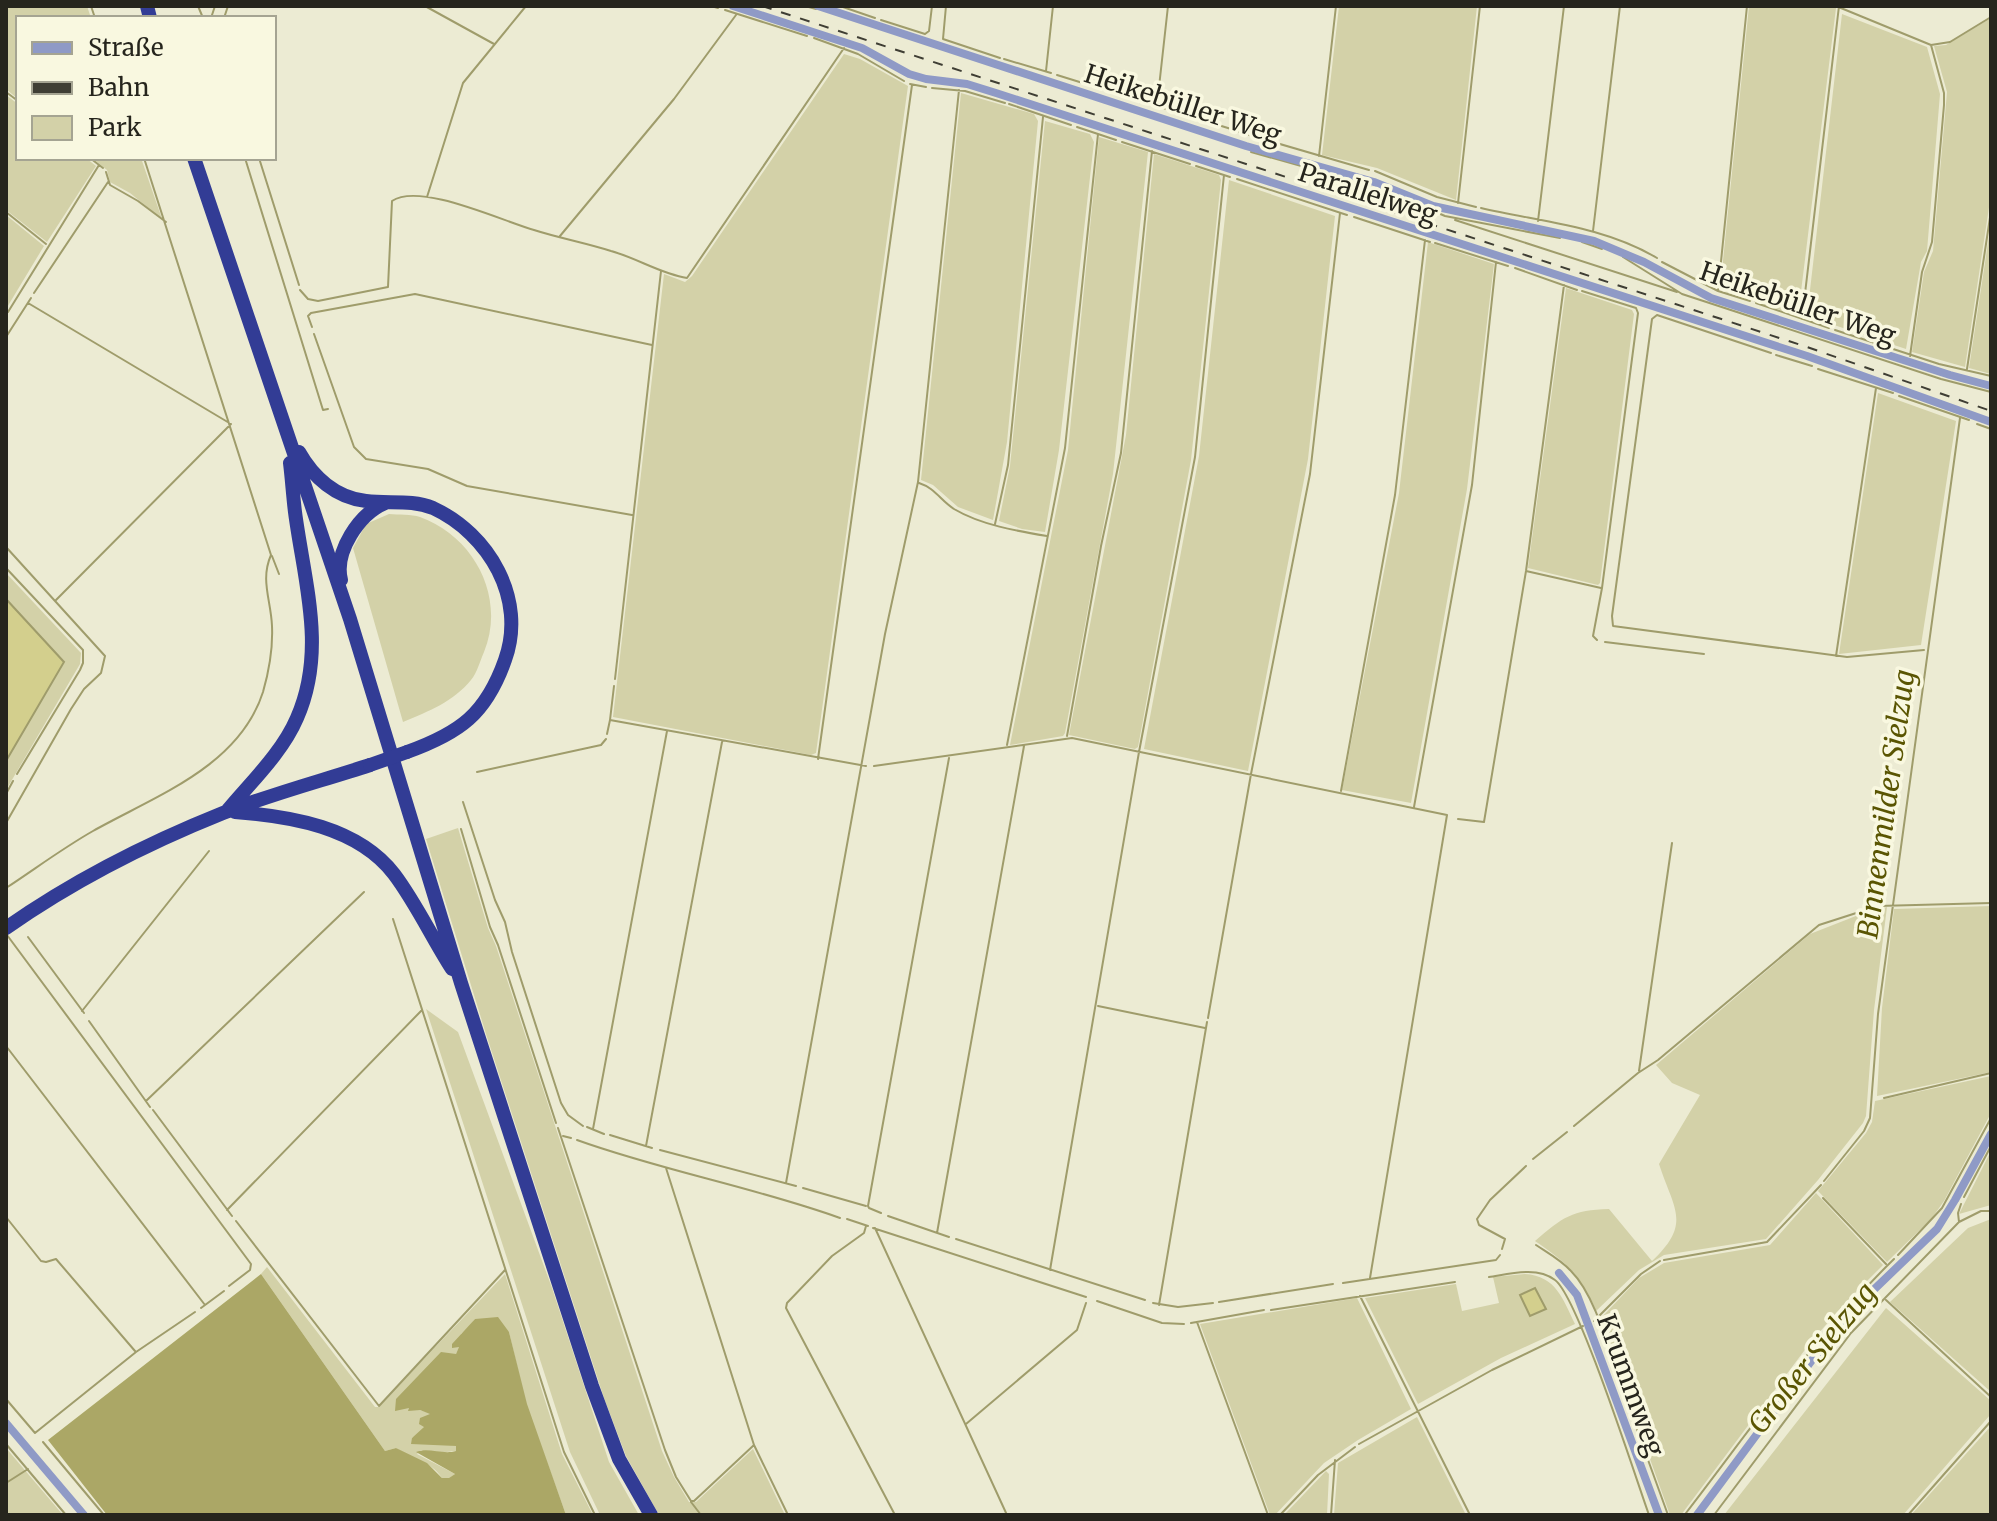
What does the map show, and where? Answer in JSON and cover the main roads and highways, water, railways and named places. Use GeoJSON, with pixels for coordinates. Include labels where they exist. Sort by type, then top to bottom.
{"type":"FeatureCollection","features":[{"type":"Feature","properties":{"kind":"highway"},"geometry":{"type":"LineString","coordinates":[[195,160],[350,619],[461,983],[592,1386],[619,1459],[651,1515]]}},
{"type":"Feature","properties":{"kind":"highway"},"geometry":{"type":"LineString","coordinates":[[6,928],[138,851],[227,811],[438,740],[465,725],[493,690],[507,656],[510,606],[500,573],[477,540],[432,508],[414,503],[358,500],[326,484],[310,470],[287,436]]}},
{"type":"Feature","properties":{"kind":"highway"},"geometry":{"type":"LineString","coordinates":[[227,811],[289,732],[301,706],[309,674],[312,610],[295,513],[287,436]]}},
{"type":"Feature","properties":{"kind":"highway"},"geometry":{"type":"LineString","coordinates":[[350,619],[338,570],[343,553],[359,523],[374,508],[387,502]]}},
{"type":"Feature","properties":{"kind":"highway"},"geometry":{"type":"LineString","coordinates":[[227,811],[275,816],[319,826],[366,848],[394,874],[461,983]]}},
{"type":"Feature","properties":{"kind":"waterway"},"geometry":{"type":"LineString","coordinates":[[91,6],[94,16]]}},
{"type":"Feature","properties":{"kind":"waterway"},"geometry":{"type":"LineString","coordinates":[[198,6],[202,16]]}},
{"type":"Feature","properties":{"kind":"waterway"},"geometry":{"type":"LineString","coordinates":[[212,16],[215,6]]}},
{"type":"Feature","properties":{"kind":"waterway"},"geometry":{"type":"LineString","coordinates":[[225,16],[228,6]]}},
{"type":"Feature","properties":{"kind":"waterway"},"geometry":{"type":"LineString","coordinates":[[425,6],[494,44]]}},
{"type":"Feature","properties":{"kind":"waterway"},"geometry":{"type":"LineString","coordinates":[[427,197],[463,83],[526,6]]}},
{"type":"Feature","properties":{"kind":"waterway"},"geometry":{"type":"LineString","coordinates":[[711,6],[718,8]]}},
{"type":"Feature","properties":{"kind":"waterway"},"geometry":{"type":"LineString","coordinates":[[805,6],[816,9]]}},
{"type":"Feature","properties":{"kind":"waterway"},"geometry":{"type":"LineString","coordinates":[[840,6],[875,18]]}},
{"type":"Feature","properties":{"kind":"waterway"},"geometry":{"type":"LineString","coordinates":[[881,20],[925,34],[929,31],[932,6]]}},
{"type":"Feature","properties":{"kind":"waterway"},"geometry":{"type":"LineString","coordinates":[[946,6],[943,39],[1000,58]]}},
{"type":"Feature","properties":{"kind":"waterway"},"geometry":{"type":"LineString","coordinates":[[1046,71],[1053,6]]}},
{"type":"Feature","properties":{"kind":"waterway"},"geometry":{"type":"LineString","coordinates":[[1157,105],[1168,6]]}},
{"type":"Feature","properties":{"kind":"waterway"},"geometry":{"type":"LineString","coordinates":[[1319,156],[1336,6]]}},
{"type":"Feature","properties":{"kind":"waterway"},"geometry":{"type":"LineString","coordinates":[[1458,203],[1480,6]]}},
{"type":"Feature","properties":{"kind":"waterway"},"geometry":{"type":"LineString","coordinates":[[1538,221],[1564,6]]}},
{"type":"Feature","properties":{"kind":"waterway"},"geometry":{"type":"LineString","coordinates":[[1593,231],[1620,6]]}},
{"type":"Feature","properties":{"kind":"waterway"},"geometry":{"type":"LineString","coordinates":[[1718,291],[1747,6]]}},
{"type":"Feature","properties":{"kind":"waterway"},"geometry":{"type":"LineString","coordinates":[[1836,6],[1931,45],[1950,42],[1991,17]]}},
{"type":"Feature","properties":{"kind":"waterway"},"geometry":{"type":"LineString","coordinates":[[1802,319],[1839,6]]}},
{"type":"Feature","properties":{"kind":"waterway"},"geometry":{"type":"LineString","coordinates":[[725,10],[807,36]]}},
{"type":"Feature","properties":{"kind":"waterway"},"geometry":{"type":"LineString","coordinates":[[560,236],[674,99],[736,15]]}},
{"type":"Feature","properties":{"kind":"waterway"},"geometry":{"type":"LineString","coordinates":[[814,38],[858,54],[904,81]]}},
{"type":"Feature","properties":{"kind":"waterway"},"geometry":{"type":"LineString","coordinates":[[1910,356],[1922,272],[1932,242],[1944,105],[1944,93],[1931,45]]}},
{"type":"Feature","properties":{"kind":"waterway"},"geometry":{"type":"LineString","coordinates":[[300,290],[308,299],[318,301],[388,287],[392,201],[405,196],[422,196],[462,205],[534,230],[621,254],[687,278],[844,48]]}},
{"type":"Feature","properties":{"kind":"waterway"},"geometry":{"type":"LineString","coordinates":[[1004,59],[1051,73]]}},
{"type":"Feature","properties":{"kind":"waterway"},"geometry":{"type":"LineString","coordinates":[[1057,75],[1244,133]]}},
{"type":"Feature","properties":{"kind":"waterway"},"geometry":{"type":"LineString","coordinates":[[910,84],[926,87]]}},
{"type":"Feature","properties":{"kind":"waterway"},"geometry":{"type":"LineString","coordinates":[[818,759],[912,85]]}},
{"type":"Feature","properties":{"kind":"waterway"},"geometry":{"type":"LineString","coordinates":[[932,88],[965,91],[1005,103]]}},
{"type":"Feature","properties":{"kind":"waterway"},"geometry":{"type":"LineString","coordinates":[[786,1183],[885,634],[918,482],[959,90]]}},
{"type":"Feature","properties":{"kind":"waterway"},"geometry":{"type":"LineString","coordinates":[[6,92],[16,100]]}},
{"type":"Feature","properties":{"kind":"waterway"},"geometry":{"type":"LineString","coordinates":[[1009,104],[1071,125]]}},
{"type":"Feature","properties":{"kind":"waterway"},"geometry":{"type":"LineString","coordinates":[[995,524],[1008,465],[1043,117]]}},
{"type":"Feature","properties":{"kind":"waterway"},"geometry":{"type":"LineString","coordinates":[[1077,127],[1116,140]]}},
{"type":"Feature","properties":{"kind":"waterway"},"geometry":{"type":"LineString","coordinates":[[1007,745],[1065,448],[1098,134]]}},
{"type":"Feature","properties":{"kind":"waterway"},"geometry":{"type":"LineString","coordinates":[[1249,135],[1369,170]]}},
{"type":"Feature","properties":{"kind":"waterway"},"geometry":{"type":"LineString","coordinates":[[1122,142],[1190,164]]}},
{"type":"Feature","properties":{"kind":"waterway"},"geometry":{"type":"LineString","coordinates":[[1067,736],[1121,453],[1152,151]]}},
{"type":"Feature","properties":{"kind":"waterway"},"geometry":{"type":"LineString","coordinates":[[1251,152],[1326,173]]}},
{"type":"Feature","properties":{"kind":"waterway"},"geometry":{"type":"LineString","coordinates":[[93,160],[103,168]]}},
{"type":"Feature","properties":{"kind":"waterway"},"geometry":{"type":"LineString","coordinates":[[6,888],[82,838],[168,791],[215,760],[251,718],[263,692],[269,668],[272,626],[266,573],[271,555],[145,160]]}},
{"type":"Feature","properties":{"kind":"waterway"},"geometry":{"type":"LineString","coordinates":[[246,160],[323,410],[328,409]]}},
{"type":"Feature","properties":{"kind":"waterway"},"geometry":{"type":"LineString","coordinates":[[260,160],[299,285]]}},
{"type":"Feature","properties":{"kind":"waterway"},"geometry":{"type":"LineString","coordinates":[[8,312],[99,165]]}},
{"type":"Feature","properties":{"kind":"waterway"},"geometry":{"type":"LineString","coordinates":[[1196,166],[1230,177]]}},
{"type":"Feature","properties":{"kind":"waterway"},"geometry":{"type":"LineString","coordinates":[[1375,171],[1437,197],[1476,207]]}},
{"type":"Feature","properties":{"kind":"waterway"},"geometry":{"type":"LineString","coordinates":[[106,172],[110,185],[166,222]]}},
{"type":"Feature","properties":{"kind":"waterway"},"geometry":{"type":"LineString","coordinates":[[1050,1270],[1139,752],[1195,457],[1224,175]]}},
{"type":"Feature","properties":{"kind":"waterway"},"geometry":{"type":"LineString","coordinates":[[1237,179],[1347,215]]}},
{"type":"Feature","properties":{"kind":"waterway"},"geometry":{"type":"LineString","coordinates":[[34,293],[108,182]]}},
{"type":"Feature","properties":{"kind":"waterway"},"geometry":{"type":"LineString","coordinates":[[1389,192],[1445,216],[1560,238]]}},
{"type":"Feature","properties":{"kind":"waterway"},"geometry":{"type":"LineString","coordinates":[[1481,208],[1593,232],[1657,258]]}},
{"type":"Feature","properties":{"kind":"waterway"},"geometry":{"type":"LineString","coordinates":[[1967,369],[1991,211]]}},
{"type":"Feature","properties":{"kind":"waterway"},"geometry":{"type":"LineString","coordinates":[[6,212],[46,244]]}},
{"type":"Feature","properties":{"kind":"waterway"},"geometry":{"type":"LineString","coordinates":[[1208,1018],[1251,774],[1310,474],[1340,213]]}},
{"type":"Feature","properties":{"kind":"waterway"},"geometry":{"type":"LineString","coordinates":[[1354,217],[1430,242]]}},
{"type":"Feature","properties":{"kind":"waterway"},"geometry":{"type":"LineString","coordinates":[[1455,220],[1677,292]]}},
{"type":"Feature","properties":{"kind":"waterway"},"geometry":{"type":"LineString","coordinates":[[1341,791],[1395,495],[1425,240]]}},
{"type":"Feature","properties":{"kind":"waterway"},"geometry":{"type":"LineString","coordinates":[[1582,242],[1602,249]]}},
{"type":"Feature","properties":{"kind":"waterway"},"geometry":{"type":"LineString","coordinates":[[1435,243],[1508,266]]}},
{"type":"Feature","properties":{"kind":"waterway"},"geometry":{"type":"LineString","coordinates":[[1623,257],[1682,294],[1941,379],[1991,392]]}},
{"type":"Feature","properties":{"kind":"waterway"},"geometry":{"type":"LineString","coordinates":[[1414,807],[1472,485],[1496,262]]}},
{"type":"Feature","properties":{"kind":"waterway"},"geometry":{"type":"LineString","coordinates":[[1662,262],[1718,291],[1750,301]]}},
{"type":"Feature","properties":{"kind":"waterway"},"geometry":{"type":"LineString","coordinates":[[1515,268],[1577,290]]}},
{"type":"Feature","properties":{"kind":"waterway"},"geometry":{"type":"LineString","coordinates":[[615,679],[661,271]]}},
{"type":"Feature","properties":{"kind":"waterway"},"geometry":{"type":"LineString","coordinates":[[1458,819],[1484,822],[1526,571],[1564,285]]}},
{"type":"Feature","properties":{"kind":"waterway"},"geometry":{"type":"LineString","coordinates":[[1582,291],[1636,308],[1638,313],[1593,636],[1597,640]]}},
{"type":"Feature","properties":{"kind":"waterway"},"geometry":{"type":"LineString","coordinates":[[312,327],[308,316],[311,313],[415,294],[652,345]]}},
{"type":"Feature","properties":{"kind":"waterway"},"geometry":{"type":"LineString","coordinates":[[6,337],[31,298]]}},
{"type":"Feature","properties":{"kind":"waterway"},"geometry":{"type":"LineString","coordinates":[[28,303],[231,424],[56,600]]}},
{"type":"Feature","properties":{"kind":"waterway"},"geometry":{"type":"LineString","coordinates":[[1756,303],[1829,328]]}},
{"type":"Feature","properties":{"kind":"waterway"},"geometry":{"type":"LineString","coordinates":[[1771,353],[1657,315],[1652,319],[1613,626],[1847,657],[1924,650]]}},
{"type":"Feature","properties":{"kind":"waterway"},"geometry":{"type":"LineString","coordinates":[[1835,330],[1939,364],[1991,376]]}},
{"type":"Feature","properties":{"kind":"waterway"},"geometry":{"type":"LineString","coordinates":[[314,334],[354,447],[366,459],[428,469],[467,486],[632,515]]}},
{"type":"Feature","properties":{"kind":"waterway"},"geometry":{"type":"LineString","coordinates":[[1776,355],[1812,366]]}},
{"type":"Feature","properties":{"kind":"waterway"},"geometry":{"type":"LineString","coordinates":[[1818,369],[1893,393]]}},
{"type":"Feature","properties":{"kind":"waterway"},"geometry":{"type":"LineString","coordinates":[[1836,656],[1876,388]]}},
{"type":"Feature","properties":{"kind":"waterway"},"geometry":{"type":"LineString","coordinates":[[1899,396],[1969,420]]}},
{"type":"Feature","properties":{"kind":"waterway","name":"Binnenmilder Sielzug"},"geometry":{"type":"LineString","coordinates":[[1824,1181],[1864,1131],[1870,1118],[1878,1014],[1960,418]]}},
{"type":"Feature","properties":{"kind":"waterway"},"geometry":{"type":"LineString","coordinates":[[1977,424],[1991,429]]}},
{"type":"Feature","properties":{"kind":"waterway"},"geometry":{"type":"LineString","coordinates":[[919,483],[954,509],[976,519],[1047,536]]}},
{"type":"Feature","properties":{"kind":"waterway"},"geometry":{"type":"LineString","coordinates":[[6,547],[105,656],[101,673],[84,689],[71,709],[6,823]]}},
{"type":"Feature","properties":{"kind":"waterway"},"geometry":{"type":"LineString","coordinates":[[272,556],[279,574]]}},
{"type":"Feature","properties":{"kind":"waterway"},"geometry":{"type":"LineString","coordinates":[[6,568],[83,650],[80,670],[17,774]]}},
{"type":"Feature","properties":{"kind":"waterway"},"geometry":{"type":"LineString","coordinates":[[1526,571],[1601,588]]}},
{"type":"Feature","properties":{"kind":"waterway"},"geometry":{"type":"LineString","coordinates":[[1605,642],[1704,654]]}},
{"type":"Feature","properties":{"kind":"waterway"},"geometry":{"type":"LineString","coordinates":[[614,686],[610,720],[866,766]]}},
{"type":"Feature","properties":{"kind":"waterway"},"geometry":{"type":"LineString","coordinates":[[607,734],[610,720]]}},
{"type":"Feature","properties":{"kind":"waterway"},"geometry":{"type":"LineString","coordinates":[[593,1129],[667,731]]}},
{"type":"Feature","properties":{"kind":"waterway"},"geometry":{"type":"LineString","coordinates":[[874,766],[1072,738],[1447,815],[1370,1278]]}},
{"type":"Feature","properties":{"kind":"waterway"},"geometry":{"type":"LineString","coordinates":[[477,772],[601,745],[606,739]]}},
{"type":"Feature","properties":{"kind":"waterway"},"geometry":{"type":"LineString","coordinates":[[646,1146],[722,742]]}},
{"type":"Feature","properties":{"kind":"waterway"},"geometry":{"type":"LineString","coordinates":[[937,1233],[1024,746]]}},
{"type":"Feature","properties":{"kind":"waterway"},"geometry":{"type":"LineString","coordinates":[[881,1213],[868,1206],[949,758]]}},
{"type":"Feature","properties":{"kind":"waterway"},"geometry":{"type":"LineString","coordinates":[[6,794],[13,781]]}},
{"type":"Feature","properties":{"kind":"waterway"},"geometry":{"type":"LineString","coordinates":[[463,802],[505,922],[561,1103],[568,1115],[583,1126]]}},
{"type":"Feature","properties":{"kind":"waterway"},"geometry":{"type":"LineString","coordinates":[[461,829],[490,927],[556,1123]]}},
{"type":"Feature","properties":{"kind":"waterway"},"geometry":{"type":"LineString","coordinates":[[1639,1071],[1672,843]]}},
{"type":"Feature","properties":{"kind":"waterway"},"geometry":{"type":"LineString","coordinates":[[82,1011],[209,851]]}},
{"type":"Feature","properties":{"kind":"waterway"},"geometry":{"type":"LineString","coordinates":[[146,1101],[364,892]]}},
{"type":"Feature","properties":{"kind":"waterway"},"geometry":{"type":"LineString","coordinates":[[1574,1126],[1819,925],[1878,906],[1991,903]]}},
{"type":"Feature","properties":{"kind":"waterway"},"geometry":{"type":"LineString","coordinates":[[393,919],[564,1452],[595,1515]]}},
{"type":"Feature","properties":{"kind":"waterway"},"geometry":{"type":"LineString","coordinates":[[7,935],[251,1264],[250,1270],[229,1286]]}},
{"type":"Feature","properties":{"kind":"waterway"},"geometry":{"type":"LineString","coordinates":[[28,937],[84,1013]]}},
{"type":"Feature","properties":{"kind":"waterway"},"geometry":{"type":"LineString","coordinates":[[1098,1006],[1205,1028]]}},
{"type":"Feature","properties":{"kind":"waterway"},"geometry":{"type":"LineString","coordinates":[[227,1210],[422,1010]]}},
{"type":"Feature","properties":{"kind":"waterway"},"geometry":{"type":"LineString","coordinates":[[89,1021],[150,1107]]}},
{"type":"Feature","properties":{"kind":"waterway"},"geometry":{"type":"LineString","coordinates":[[1159,1305],[1207,1022]]}},
{"type":"Feature","properties":{"kind":"waterway"},"geometry":{"type":"LineString","coordinates":[[6,1046],[205,1305]]}},
{"type":"Feature","properties":{"kind":"waterway"},"geometry":{"type":"LineString","coordinates":[[1884,1098],[1991,1073]]}},
{"type":"Feature","properties":{"kind":"waterway"},"geometry":{"type":"LineString","coordinates":[[153,1110],[232,1216]]}},
{"type":"Feature","properties":{"kind":"waterway"},"geometry":{"type":"LineString","coordinates":[[1898,1255],[1942,1208],[1991,1118]]}},
{"type":"Feature","properties":{"kind":"waterway"},"geometry":{"type":"LineString","coordinates":[[587,1127],[604,1134]]}},
{"type":"Feature","properties":{"kind":"waterway"},"geometry":{"type":"LineString","coordinates":[[558,1128],[665,1450],[676,1477],[691,1501],[754,1445]]}},
{"type":"Feature","properties":{"kind":"waterway"},"geometry":{"type":"LineString","coordinates":[[1533,1159],[1567,1132]]}},
{"type":"Feature","properties":{"kind":"waterway"},"geometry":{"type":"LineString","coordinates":[[610,1135],[652,1148]]}},
{"type":"Feature","properties":{"kind":"waterway"},"geometry":{"type":"LineString","coordinates":[[563,1136],[571,1138]]}},
{"type":"Feature","properties":{"kind":"waterway"},"geometry":{"type":"LineString","coordinates":[[577,1140],[840,1218]]}},
{"type":"Feature","properties":{"kind":"waterway"},"geometry":{"type":"LineString","coordinates":[[1964,1197],[1991,1146]]}},
{"type":"Feature","properties":{"kind":"waterway"},"geometry":{"type":"LineString","coordinates":[[660,1150],[796,1186]]}},
{"type":"Feature","properties":{"kind":"waterway"},"geometry":{"type":"LineString","coordinates":[[1502,1249],[1505,1239],[1479,1225],[1477,1219],[1490,1200],[1526,1166]]}},
{"type":"Feature","properties":{"kind":"waterway"},"geometry":{"type":"LineString","coordinates":[[666,1168],[754,1445],[788,1515]]}},
{"type":"Feature","properties":{"kind":"waterway","name":"Binnenmilder Sielzug"},"geometry":{"type":"LineString","coordinates":[[1664,1260],[1767,1242],[1821,1185]]}},
{"type":"Feature","properties":{"kind":"waterway"},"geometry":{"type":"LineString","coordinates":[[803,1188],[866,1206]]}},
{"type":"Feature","properties":{"kind":"waterway"},"geometry":{"type":"LineString","coordinates":[[1823,1198],[1886,1264]]}},
{"type":"Feature","properties":{"kind":"waterway"},"geometry":{"type":"LineString","coordinates":[[1959,1222],[1961,1204]]}},
{"type":"Feature","properties":{"kind":"waterway","name":"Großer Sielzug"},"geometry":{"type":"LineString","coordinates":[[1714,1515],[1851,1333],[1959,1222],[1981,1211],[1991,1211]]}},
{"type":"Feature","properties":{"kind":"waterway"},"geometry":{"type":"LineString","coordinates":[[888,1216],[949,1237]]}},
{"type":"Feature","properties":{"kind":"waterway"},"geometry":{"type":"LineString","coordinates":[[6,1217],[41,1261],[56,1259],[135,1351]]}},
{"type":"Feature","properties":{"kind":"waterway"},"geometry":{"type":"LineString","coordinates":[[847,1219],[868,1226]]}},
{"type":"Feature","properties":{"kind":"waterway"},"geometry":{"type":"LineString","coordinates":[[236,1221],[379,1406],[505,1270]]}},
{"type":"Feature","properties":{"kind":"waterway"},"geometry":{"type":"LineString","coordinates":[[866,1226],[864,1233],[832,1256],[787,1303],[786,1308],[895,1515]]}},
{"type":"Feature","properties":{"kind":"waterway"},"geometry":{"type":"LineString","coordinates":[[873,1228],[1086,1297]]}},
{"type":"Feature","properties":{"kind":"waterway"},"geometry":{"type":"LineString","coordinates":[[875,1228],[1007,1515]]}},
{"type":"Feature","properties":{"kind":"waterway"},"geometry":{"type":"LineString","coordinates":[[956,1239],[1145,1300]]}},
{"type":"Feature","properties":{"kind":"waterway"},"geometry":{"type":"LineString","coordinates":[[1536,1245],[1567,1267],[1588,1295],[1621,1385]]}},
{"type":"Feature","properties":{"kind":"waterway"},"geometry":{"type":"LineString","coordinates":[[1343,1283],[1496,1260],[1500,1255]]}},
{"type":"Feature","properties":{"kind":"waterway"},"geometry":{"type":"LineString","coordinates":[[1686,1513],[1811,1350],[1894,1259]]}},
{"type":"Feature","properties":{"kind":"waterway","name":"Binnenmilder Sielzug"},"geometry":{"type":"LineString","coordinates":[[1594,1321],[1641,1274],[1660,1261]]}},
{"type":"Feature","properties":{"kind":"waterway"},"geometry":{"type":"LineString","coordinates":[[1489,1277],[1540,1273],[1555,1280],[1565,1293],[1591,1352],[1649,1515]]}},
{"type":"Feature","properties":{"kind":"waterway"},"geometry":{"type":"LineString","coordinates":[[1271,1310],[1455,1282]]}},
{"type":"Feature","properties":{"kind":"waterway"},"geometry":{"type":"LineString","coordinates":[[1219,1302],[1333,1284]]}},
{"type":"Feature","properties":{"kind":"waterway"},"geometry":{"type":"LineString","coordinates":[[201,1308],[224,1291]]}},
{"type":"Feature","properties":{"kind":"waterway"},"geometry":{"type":"LineString","coordinates":[[1360,1296],[1470,1515]]}},
{"type":"Feature","properties":{"kind":"waterway"},"geometry":{"type":"LineString","coordinates":[[1886,1300],[1991,1397]]}},
{"type":"Feature","properties":{"kind":"waterway"},"geometry":{"type":"LineString","coordinates":[[1097,1301],[1162,1323],[1184,1324]]}},
{"type":"Feature","properties":{"kind":"waterway"},"geometry":{"type":"LineString","coordinates":[[966,1424],[1077,1330],[1086,1303]]}},
{"type":"Feature","properties":{"kind":"waterway"},"geometry":{"type":"LineString","coordinates":[[1153,1303],[1178,1307],[1213,1303]]}},
{"type":"Feature","properties":{"kind":"waterway"},"geometry":{"type":"LineString","coordinates":[[1191,1323],[1264,1310]]}},
{"type":"Feature","properties":{"kind":"waterway"},"geometry":{"type":"LineString","coordinates":[[6,1399],[35,1433],[136,1352],[195,1312]]}},
{"type":"Feature","properties":{"kind":"waterway"},"geometry":{"type":"LineString","coordinates":[[1197,1322],[1268,1515]]}},
{"type":"Feature","properties":{"kind":"waterway","name":"Binnenmilder Sielzug"},"geometry":{"type":"LineString","coordinates":[[1359,1444],[1492,1370],[1583,1326]]}},
{"type":"Feature","properties":{"kind":"waterway"},"geometry":{"type":"LineString","coordinates":[[1623,1391],[1668,1515]]}},
{"type":"Feature","properties":{"kind":"waterway"},"geometry":{"type":"LineString","coordinates":[[1908,1515],[1991,1421]]}},
{"type":"Feature","properties":{"kind":"waterway"},"geometry":{"type":"LineString","coordinates":[[43,1442],[104,1515]]}},
{"type":"Feature","properties":{"kind":"waterway"},"geometry":{"type":"LineString","coordinates":[[6,1444],[66,1515]]}},
{"type":"Feature","properties":{"kind":"waterway","name":"Binnenmilder Sielzug"},"geometry":{"type":"LineString","coordinates":[[1280,1515],[1318,1475],[1355,1447]]}},
{"type":"Feature","properties":{"kind":"waterway"},"geometry":{"type":"LineString","coordinates":[[1331,1515],[1335,1460]]}},
{"type":"Feature","properties":{"kind":"waterway"},"geometry":{"type":"LineString","coordinates":[[6,1483],[28,1469]]}},
{"type":"Feature","properties":{"kind":"waterway"},"geometry":{"type":"LineString","coordinates":[[691,1502],[701,1515]]}},
{"type":"Feature","properties":{"kind":"railway"},"geometry":{"type":"LineString","coordinates":[[762,6],[1807,347],[1991,411]]}}]}
